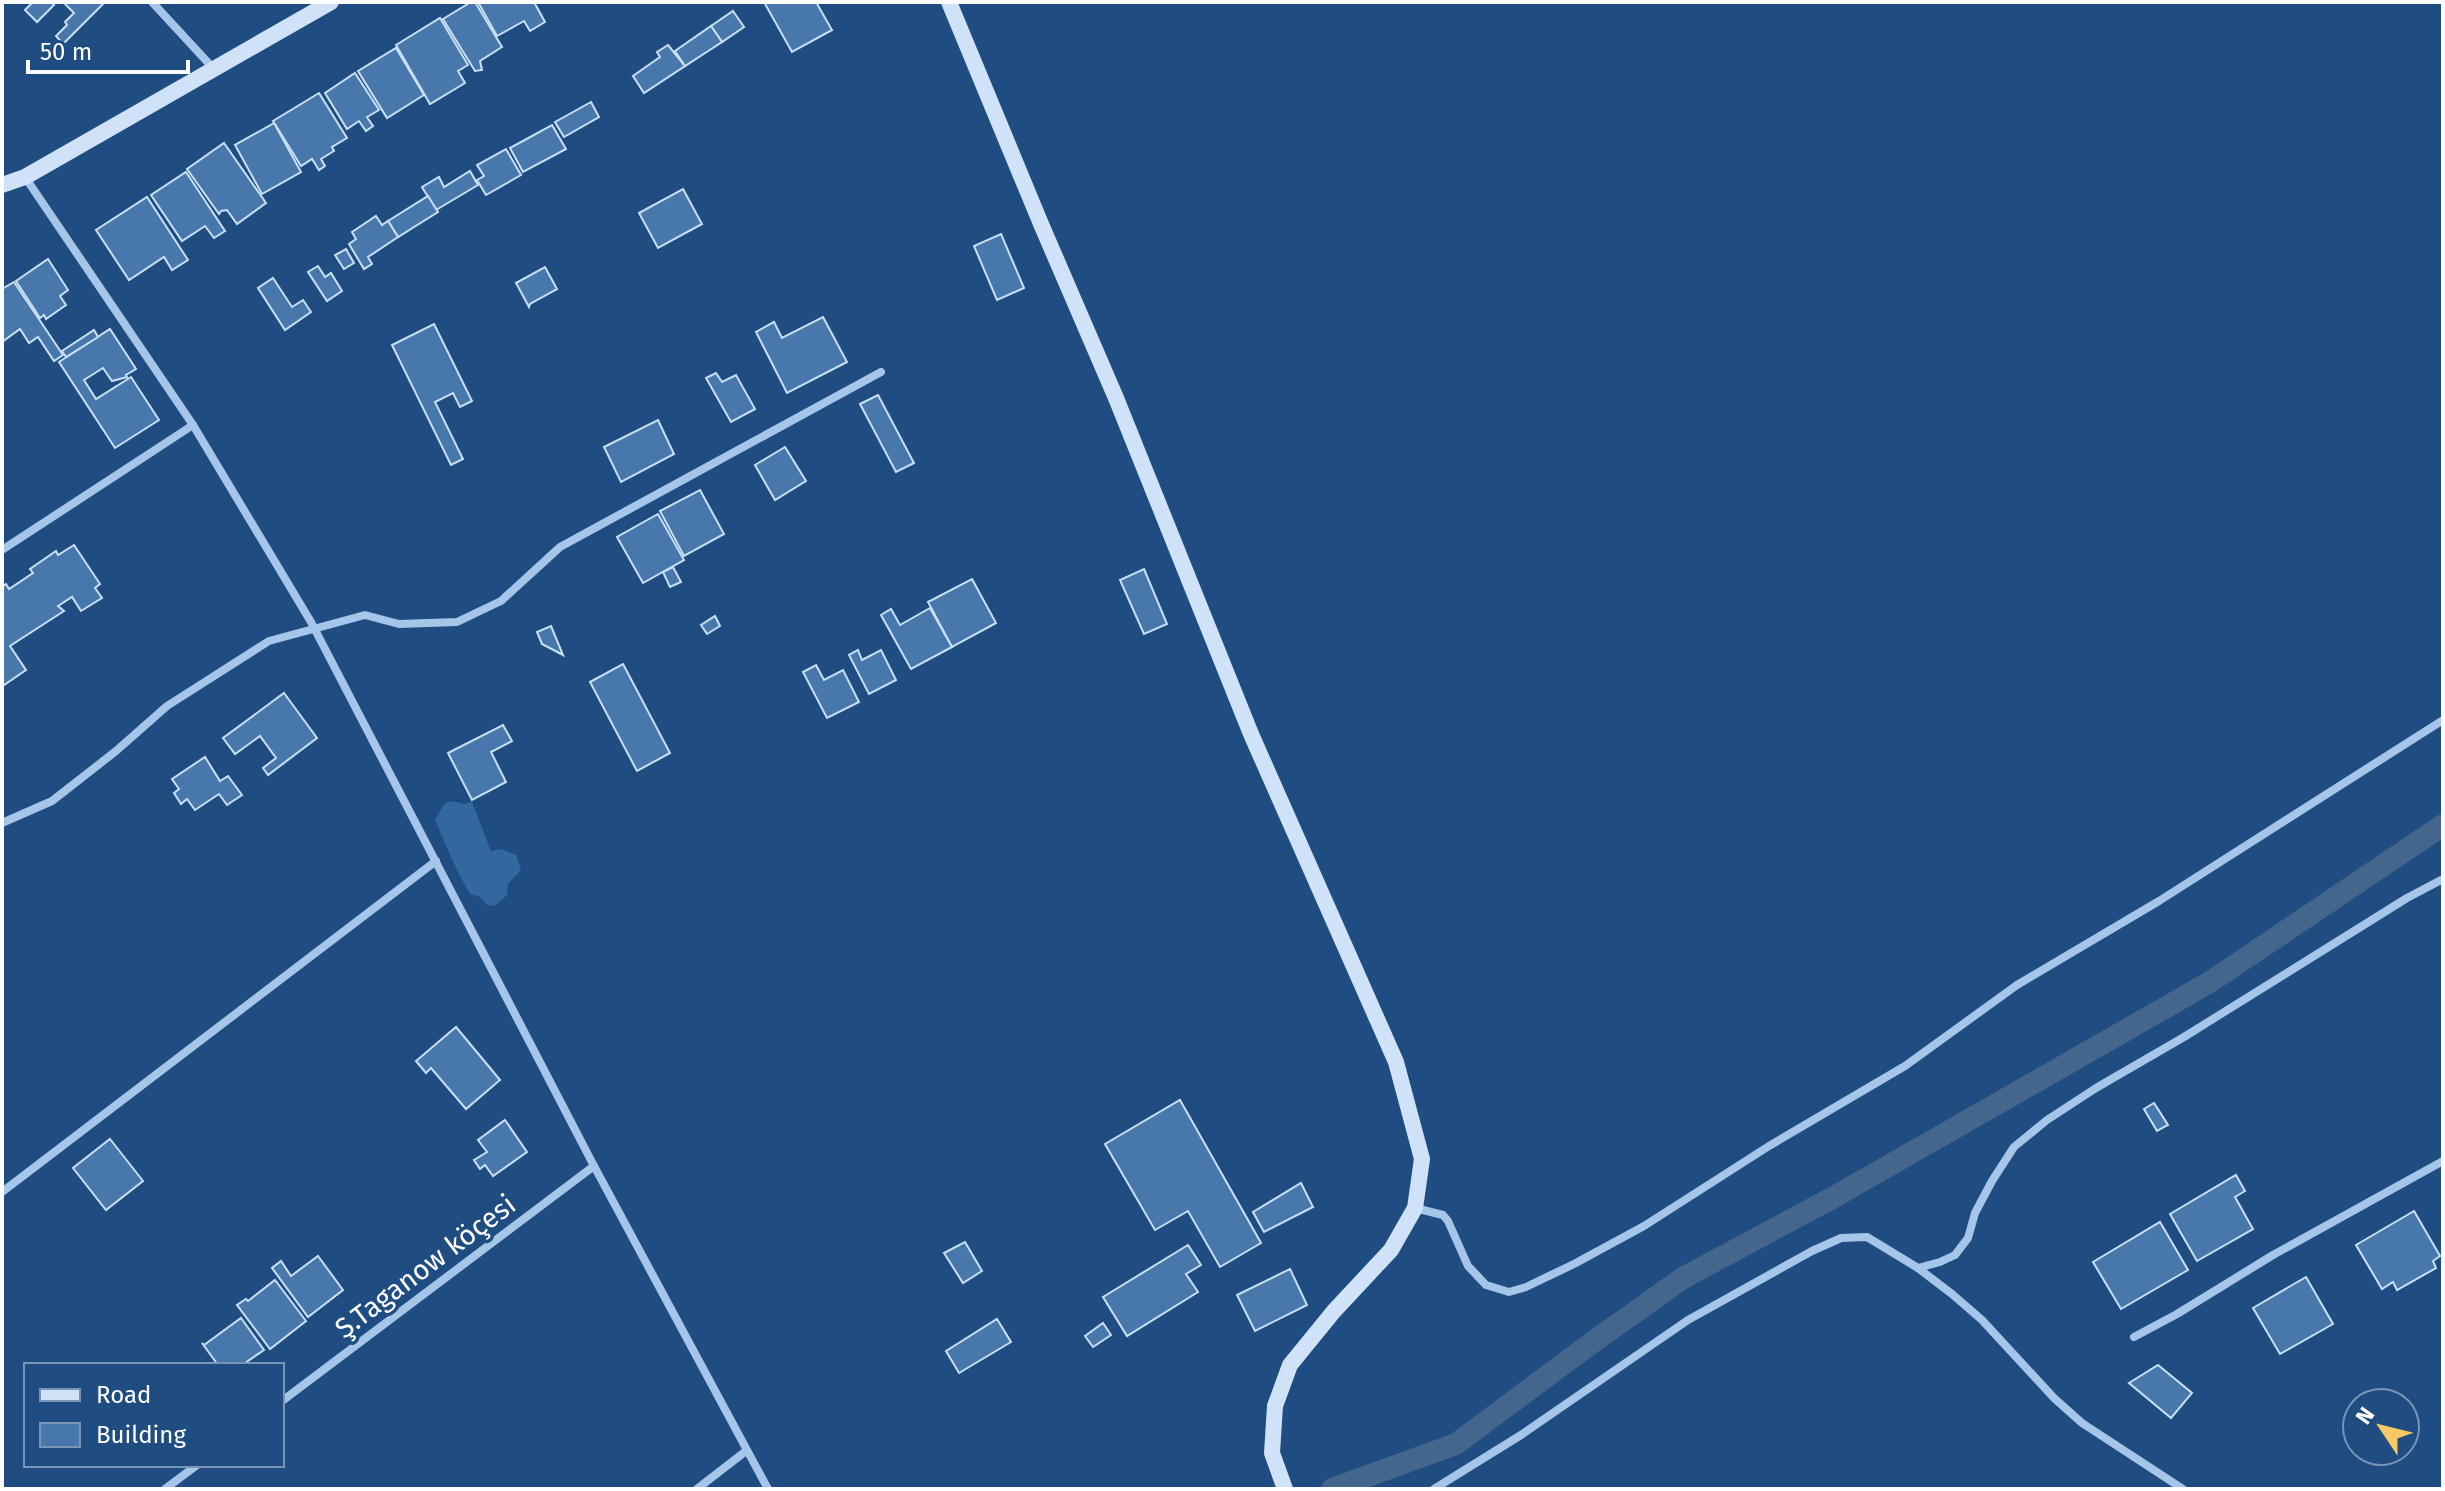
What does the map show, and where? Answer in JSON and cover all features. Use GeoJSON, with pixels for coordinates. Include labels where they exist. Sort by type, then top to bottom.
{"type":"FeatureCollection","features":[{"type":"Feature","properties":{"kind":"street"},"geometry":{"type":"LineString","coordinates":[[152,2],[213,68]]}},
{"type":"Feature","properties":{"kind":"street"},"geometry":{"type":"LineString","coordinates":[[2,185],[25,177],[331,2]]}},
{"type":"Feature","properties":{"kind":"street"},"geometry":{"type":"LineString","coordinates":[[949,2],[1116,398],[1251,734],[1396,1062],[1422,1159],[1415,1208],[1391,1250],[1334,1311],[1290,1365],[1275,1406],[1272,1453],[1285,1489]]}},
{"type":"Feature","properties":{"kind":"street"},"geometry":{"type":"LineString","coordinates":[[25,177],[193,425],[315,628],[594,1166],[768,1489]]}},
{"type":"Feature","properties":{"kind":"street"},"geometry":{"type":"LineString","coordinates":[[2,823],[52,801],[167,706],[269,641],[365,615],[399,624],[457,622],[501,601],[560,547],[881,372]]}},
{"type":"Feature","properties":{"kind":"street"},"geometry":{"type":"LineString","coordinates":[[2,550],[193,425]]}},
{"type":"Feature","properties":{"kind":"street"},"geometry":{"type":"LineString","coordinates":[[1415,1208],[1443,1215],[1468,1266],[1486,1285],[1509,1292],[1550,1276],[1644,1226],[1769,1146],[1905,1066],[2017,985],[2159,901],[2443,720]]}},
{"type":"Feature","properties":{"kind":"street"},"geometry":{"type":"LineString","coordinates":[[2,1192],[436,861]]}},
{"type":"Feature","properties":{"kind":"street"},"geometry":{"type":"LineString","coordinates":[[1918,1268],[1955,1255],[1968,1238],[1975,1213],[2014,1147],[2047,1120],[2407,898],[2443,879]]}},
{"type":"Feature","properties":{"kind":"street"},"geometry":{"type":"LineString","coordinates":[[2134,1337],[2273,1255],[2443,1161]]}},
{"type":"Feature","properties":{"kind":"street","name":"Ş.Taganow köçesi"},"geometry":{"type":"LineString","coordinates":[[284,1399],[594,1166]]}},
{"type":"Feature","properties":{"kind":"street"},"geometry":{"type":"LineString","coordinates":[[1434,1489],[1521,1435],[1688,1320],[1812,1251],[1841,1238],[1867,1237],[1918,1268],[1982,1320],[2054,1398],[2082,1423],[2183,1489]]}},
{"type":"Feature","properties":{"kind":"street"},"geometry":{"type":"LineString","coordinates":[[697,1489],[746,1451]]}},
{"type":"Feature","properties":{"kind":"street"},"geometry":{"type":"LineString","coordinates":[[165,1489],[194,1467]]}},
{"type":"Feature","properties":{"kind":"shaded area"},"geometry":{"type":"Polygon","coordinates":[[[453,801],[463,804],[472,802],[491,851],[502,849],[516,855],[521,870],[508,884],[507,895],[495,906],[487,905],[480,897],[470,894],[435,820],[445,803],[453,801]]]}},
{"type":"Feature","properties":{"kind":"building"},"geometry":{"type":"Polygon","coordinates":[[[33,2],[51,2],[54,5],[37,22],[25,10],[33,2]]]}},
{"type":"Feature","properties":{"kind":"building"},"geometry":{"type":"Polygon","coordinates":[[[63,2],[105,2],[63,44],[56,36],[74,13],[63,2]]]}},
{"type":"Feature","properties":{"kind":"building"},"geometry":{"type":"Polygon","coordinates":[[[475,2],[502,47],[480,61],[482,70],[475,71],[443,19],[475,2]]]}},
{"type":"Feature","properties":{"kind":"building"},"geometry":{"type":"Polygon","coordinates":[[[478,2],[534,2],[545,22],[530,31],[524,21],[497,36],[478,2]]]}},
{"type":"Feature","properties":{"kind":"building"},"geometry":{"type":"Polygon","coordinates":[[[764,2],[816,2],[832,30],[792,52],[764,2]]]}},
{"type":"Feature","properties":{"kind":"building"},"geometry":{"type":"Polygon","coordinates":[[[733,11],[744,27],[722,42],[711,26],[733,11]]]}},
{"type":"Feature","properties":{"kind":"building"},"geometry":{"type":"Polygon","coordinates":[[[440,18],[468,65],[458,71],[465,83],[430,104],[396,45],[440,18]]]}},
{"type":"Feature","properties":{"kind":"building"},"geometry":{"type":"Polygon","coordinates":[[[711,26],[722,42],[685,66],[675,51],[711,26]]]}},
{"type":"Feature","properties":{"kind":"building"},"geometry":{"type":"Polygon","coordinates":[[[668,45],[685,66],[644,93],[633,76],[660,57],[657,52],[668,45]]]}},
{"type":"Feature","properties":{"kind":"building"},"geometry":{"type":"Polygon","coordinates":[[[396,48],[424,95],[387,118],[358,71],[396,48]]]}},
{"type":"Feature","properties":{"kind":"building"},"geometry":{"type":"Polygon","coordinates":[[[355,73],[379,110],[367,117],[373,126],[366,131],[359,121],[347,129],[325,93],[355,73]]]}},
{"type":"Feature","properties":{"kind":"building"},"geometry":{"type":"Polygon","coordinates":[[[319,93],[347,138],[332,147],[334,151],[321,159],[325,166],[319,170],[312,159],[301,166],[273,121],[319,93]]]}},
{"type":"Feature","properties":{"kind":"building"},"geometry":{"type":"Polygon","coordinates":[[[591,102],[599,117],[564,137],[555,122],[591,102]]]}},
{"type":"Feature","properties":{"kind":"building"},"geometry":{"type":"Polygon","coordinates":[[[274,123],[301,172],[262,194],[235,145],[274,123]]]}},
{"type":"Feature","properties":{"kind":"building"},"geometry":{"type":"Polygon","coordinates":[[[552,125],[566,149],[523,172],[510,148],[552,125]]]}},
{"type":"Feature","properties":{"kind":"building"},"geometry":{"type":"Polygon","coordinates":[[[224,143],[266,203],[237,224],[227,210],[219,214],[187,169],[224,143]]]}},
{"type":"Feature","properties":{"kind":"building"},"geometry":{"type":"Polygon","coordinates":[[[506,149],[521,175],[486,195],[477,180],[484,176],[477,165],[506,149]]]}},
{"type":"Feature","properties":{"kind":"building"},"geometry":{"type":"Polygon","coordinates":[[[470,171],[478,185],[436,210],[422,187],[439,177],[444,187],[470,171]]]}},
{"type":"Feature","properties":{"kind":"building"},"geometry":{"type":"Polygon","coordinates":[[[186,172],[225,231],[214,238],[205,226],[182,241],[151,195],[186,172]]]}},
{"type":"Feature","properties":{"kind":"building"},"geometry":{"type":"Polygon","coordinates":[[[683,189],[702,224],[658,248],[639,213],[683,189]]]}},
{"type":"Feature","properties":{"kind":"building"},"geometry":{"type":"Polygon","coordinates":[[[428,196],[438,212],[398,237],[388,221],[428,196]]]}},
{"type":"Feature","properties":{"kind":"building"},"geometry":{"type":"Polygon","coordinates":[[[147,197],[188,260],[172,270],[164,257],[129,280],[96,230],[147,197]]]}},
{"type":"Feature","properties":{"kind":"building"},"geometry":{"type":"Polygon","coordinates":[[[376,216],[382,225],[388,221],[398,237],[368,257],[372,264],[364,269],[349,244],[356,239],[352,232],[376,216]]]}},
{"type":"Feature","properties":{"kind":"building"},"geometry":{"type":"Polygon","coordinates":[[[1001,234],[1024,288],[997,300],[974,246],[1001,234]]]}},
{"type":"Feature","properties":{"kind":"building"},"geometry":{"type":"Polygon","coordinates":[[[346,249],[354,263],[344,269],[335,255],[346,249]]]}},
{"type":"Feature","properties":{"kind":"building"},"geometry":{"type":"Polygon","coordinates":[[[48,259],[68,290],[60,296],[66,305],[46,319],[44,315],[40,318],[16,281],[48,259]]]}},
{"type":"Feature","properties":{"kind":"building"},"geometry":{"type":"Polygon","coordinates":[[[318,266],[325,277],[331,273],[342,291],[327,301],[308,272],[318,266]]]}},
{"type":"Feature","properties":{"kind":"building"},"geometry":{"type":"Polygon","coordinates":[[[545,267],[557,289],[529,307],[516,283],[545,267]]]}},
{"type":"Feature","properties":{"kind":"building"},"geometry":{"type":"Polygon","coordinates":[[[273,278],[292,307],[303,300],[311,312],[285,330],[258,288],[273,278]]]}},
{"type":"Feature","properties":{"kind":"building"},"geometry":{"type":"Polygon","coordinates":[[[14,282],[63,355],[54,361],[38,337],[29,343],[20,329],[2,342],[2,289],[14,282]]]}},
{"type":"Feature","properties":{"kind":"building"},"geometry":{"type":"Polygon","coordinates":[[[823,317],[847,362],[787,393],[756,332],[774,322],[782,338],[823,317]]]}},
{"type":"Feature","properties":{"kind":"building"},"geometry":{"type":"Polygon","coordinates":[[[434,324],[472,401],[460,407],[453,393],[435,402],[463,459],[451,465],[392,345],[434,324]]]}},
{"type":"Feature","properties":{"kind":"building"},"geometry":{"type":"Polygon","coordinates":[[[110,329],[136,369],[127,377],[112,381],[103,368],[84,380],[96,399],[131,377],[159,420],[115,448],[59,362],[110,329]]]}},
{"type":"Feature","properties":{"kind":"building"},"geometry":{"type":"Polygon","coordinates":[[[94,330],[98,337],[66,357],[62,351],[94,330]]]}},
{"type":"Feature","properties":{"kind":"building"},"geometry":{"type":"Polygon","coordinates":[[[716,373],[722,382],[736,375],[755,409],[731,422],[706,378],[716,373]]]}},
{"type":"Feature","properties":{"kind":"building"},"geometry":{"type":"Polygon","coordinates":[[[878,395],[914,463],[896,472],[860,404],[878,395]]]}},
{"type":"Feature","properties":{"kind":"building"},"geometry":{"type":"Polygon","coordinates":[[[658,420],[674,454],[621,482],[604,447],[658,420]]]}},
{"type":"Feature","properties":{"kind":"building"},"geometry":{"type":"Polygon","coordinates":[[[785,447],[806,481],[775,500],[755,465],[785,447]]]}},
{"type":"Feature","properties":{"kind":"building"},"geometry":{"type":"Polygon","coordinates":[[[700,490],[724,534],[684,556],[660,511],[700,490]]]}},
{"type":"Feature","properties":{"kind":"building"},"geometry":{"type":"Polygon","coordinates":[[[658,514],[684,560],[643,583],[617,537],[658,514]]]}},
{"type":"Feature","properties":{"kind":"building"},"geometry":{"type":"Polygon","coordinates":[[[74,545],[100,584],[95,588],[102,598],[81,611],[72,597],[58,606],[64,611],[10,646],[26,670],[4,685],[2,587],[6,584],[9,589],[33,573],[30,569],[56,551],[58,555],[74,545]]]}},
{"type":"Feature","properties":{"kind":"building"},"geometry":{"type":"Polygon","coordinates":[[[673,567],[681,582],[670,587],[663,572],[673,567]]]}},
{"type":"Feature","properties":{"kind":"building"},"geometry":{"type":"Polygon","coordinates":[[[1144,569],[1167,624],[1144,634],[1120,580],[1144,569]]]}},
{"type":"Feature","properties":{"kind":"building"},"geometry":{"type":"Polygon","coordinates":[[[972,579],[996,623],[952,647],[928,602],[972,579]]]}},
{"type":"Feature","properties":{"kind":"building"},"geometry":{"type":"Polygon","coordinates":[[[930,608],[952,647],[911,669],[881,615],[891,609],[900,625],[930,608]]]}},
{"type":"Feature","properties":{"kind":"building"},"geometry":{"type":"Polygon","coordinates":[[[715,616],[720,626],[707,634],[701,625],[715,616]]]}},
{"type":"Feature","properties":{"kind":"building"},"geometry":{"type":"Polygon","coordinates":[[[551,626],[563,655],[542,644],[537,632],[551,626]]]}},
{"type":"Feature","properties":{"kind":"building"},"geometry":{"type":"Polygon","coordinates":[[[858,650],[862,660],[881,650],[896,680],[869,694],[849,655],[858,650]]]}},
{"type":"Feature","properties":{"kind":"building"},"geometry":{"type":"Polygon","coordinates":[[[623,664],[670,753],[637,771],[590,682],[623,664]]]}},
{"type":"Feature","properties":{"kind":"building"},"geometry":{"type":"Polygon","coordinates":[[[816,665],[824,680],[843,670],[859,702],[827,718],[803,672],[816,665]]]}},
{"type":"Feature","properties":{"kind":"building"},"geometry":{"type":"Polygon","coordinates":[[[284,693],[317,738],[268,775],[263,768],[276,758],[260,736],[235,754],[223,738],[284,693]]]}},
{"type":"Feature","properties":{"kind":"building"},"geometry":{"type":"Polygon","coordinates":[[[503,725],[512,741],[491,752],[506,782],[472,800],[448,753],[503,725]]]}},
{"type":"Feature","properties":{"kind":"building"},"geometry":{"type":"Polygon","coordinates":[[[205,757],[220,781],[228,776],[242,795],[227,805],[219,794],[195,810],[187,799],[181,804],[174,793],[179,789],[172,779],[205,757]]]}},
{"type":"Feature","properties":{"kind":"building"},"geometry":{"type":"Polygon","coordinates":[[[456,1027],[500,1080],[466,1109],[431,1068],[426,1073],[416,1061],[456,1027]]]}},
{"type":"Feature","properties":{"kind":"building"},"geometry":{"type":"Polygon","coordinates":[[[1180,1100],[1261,1243],[1220,1267],[1188,1211],[1155,1230],[1105,1144],[1180,1100]]]}},
{"type":"Feature","properties":{"kind":"building"},"geometry":{"type":"Polygon","coordinates":[[[2154,1103],[2168,1125],[2157,1131],[2144,1109],[2154,1103]]]}},
{"type":"Feature","properties":{"kind":"building"},"geometry":{"type":"Polygon","coordinates":[[[505,1120],[527,1152],[493,1176],[485,1165],[480,1169],[474,1160],[487,1152],[478,1140],[505,1120]]]}},
{"type":"Feature","properties":{"kind":"building"},"geometry":{"type":"Polygon","coordinates":[[[110,1139],[143,1181],[106,1210],[73,1168],[110,1139]]]}},
{"type":"Feature","properties":{"kind":"building"},"geometry":{"type":"Polygon","coordinates":[[[2236,1175],[2245,1191],[2235,1197],[2253,1229],[2197,1261],[2170,1214],[2236,1175]]]}},
{"type":"Feature","properties":{"kind":"building"},"geometry":{"type":"Polygon","coordinates":[[[1301,1183],[1313,1207],[1264,1232],[1253,1212],[1301,1183]]]}},
{"type":"Feature","properties":{"kind":"building"},"geometry":{"type":"Polygon","coordinates":[[[2414,1211],[2440,1256],[2433,1261],[2436,1268],[2397,1290],[2393,1282],[2382,1289],[2356,1245],[2414,1211]]]}},
{"type":"Feature","properties":{"kind":"building"},"geometry":{"type":"Polygon","coordinates":[[[2160,1222],[2188,1270],[2121,1309],[2093,1262],[2160,1222]]]}},
{"type":"Feature","properties":{"kind":"building"},"geometry":{"type":"Polygon","coordinates":[[[965,1242],[982,1271],[963,1283],[944,1253],[965,1242]]]}},
{"type":"Feature","properties":{"kind":"building"},"geometry":{"type":"Polygon","coordinates":[[[1188,1245],[1201,1265],[1186,1274],[1198,1292],[1127,1336],[1103,1297],[1188,1245]]]}},
{"type":"Feature","properties":{"kind":"building"},"geometry":{"type":"Polygon","coordinates":[[[318,1256],[343,1290],[308,1317],[272,1268],[281,1261],[291,1276],[318,1256]]]}},
{"type":"Feature","properties":{"kind":"building"},"geometry":{"type":"Polygon","coordinates":[[[1290,1269],[1307,1305],[1255,1331],[1237,1295],[1290,1269]]]}},
{"type":"Feature","properties":{"kind":"building"},"geometry":{"type":"Polygon","coordinates":[[[2306,1277],[2333,1324],[2280,1354],[2253,1308],[2306,1277]]]}},
{"type":"Feature","properties":{"kind":"building"},"geometry":{"type":"Polygon","coordinates":[[[275,1280],[306,1321],[270,1349],[237,1305],[246,1299],[248,1301],[275,1280]]]}},
{"type":"Feature","properties":{"kind":"building"},"geometry":{"type":"Polygon","coordinates":[[[241,1318],[264,1350],[245,1363],[217,1363],[202,1343],[204,1345],[241,1318]]]}},
{"type":"Feature","properties":{"kind":"building"},"geometry":{"type":"Polygon","coordinates":[[[997,1319],[1011,1342],[959,1373],[946,1351],[997,1319]]]}},
{"type":"Feature","properties":{"kind":"building"},"geometry":{"type":"Polygon","coordinates":[[[1103,1323],[1111,1335],[1093,1347],[1085,1336],[1103,1323]]]}},
{"type":"Feature","properties":{"kind":"building"},"geometry":{"type":"Polygon","coordinates":[[[2158,1365],[2192,1393],[2171,1418],[2129,1383],[2158,1365]]]}},
{"type":"Feature","properties":{"kind":"waterway"},"geometry":{"type":"LineString","coordinates":[[1332,1489],[1456,1444],[1683,1278],[1834,1197],[2210,982],[2443,825]]}}]}
